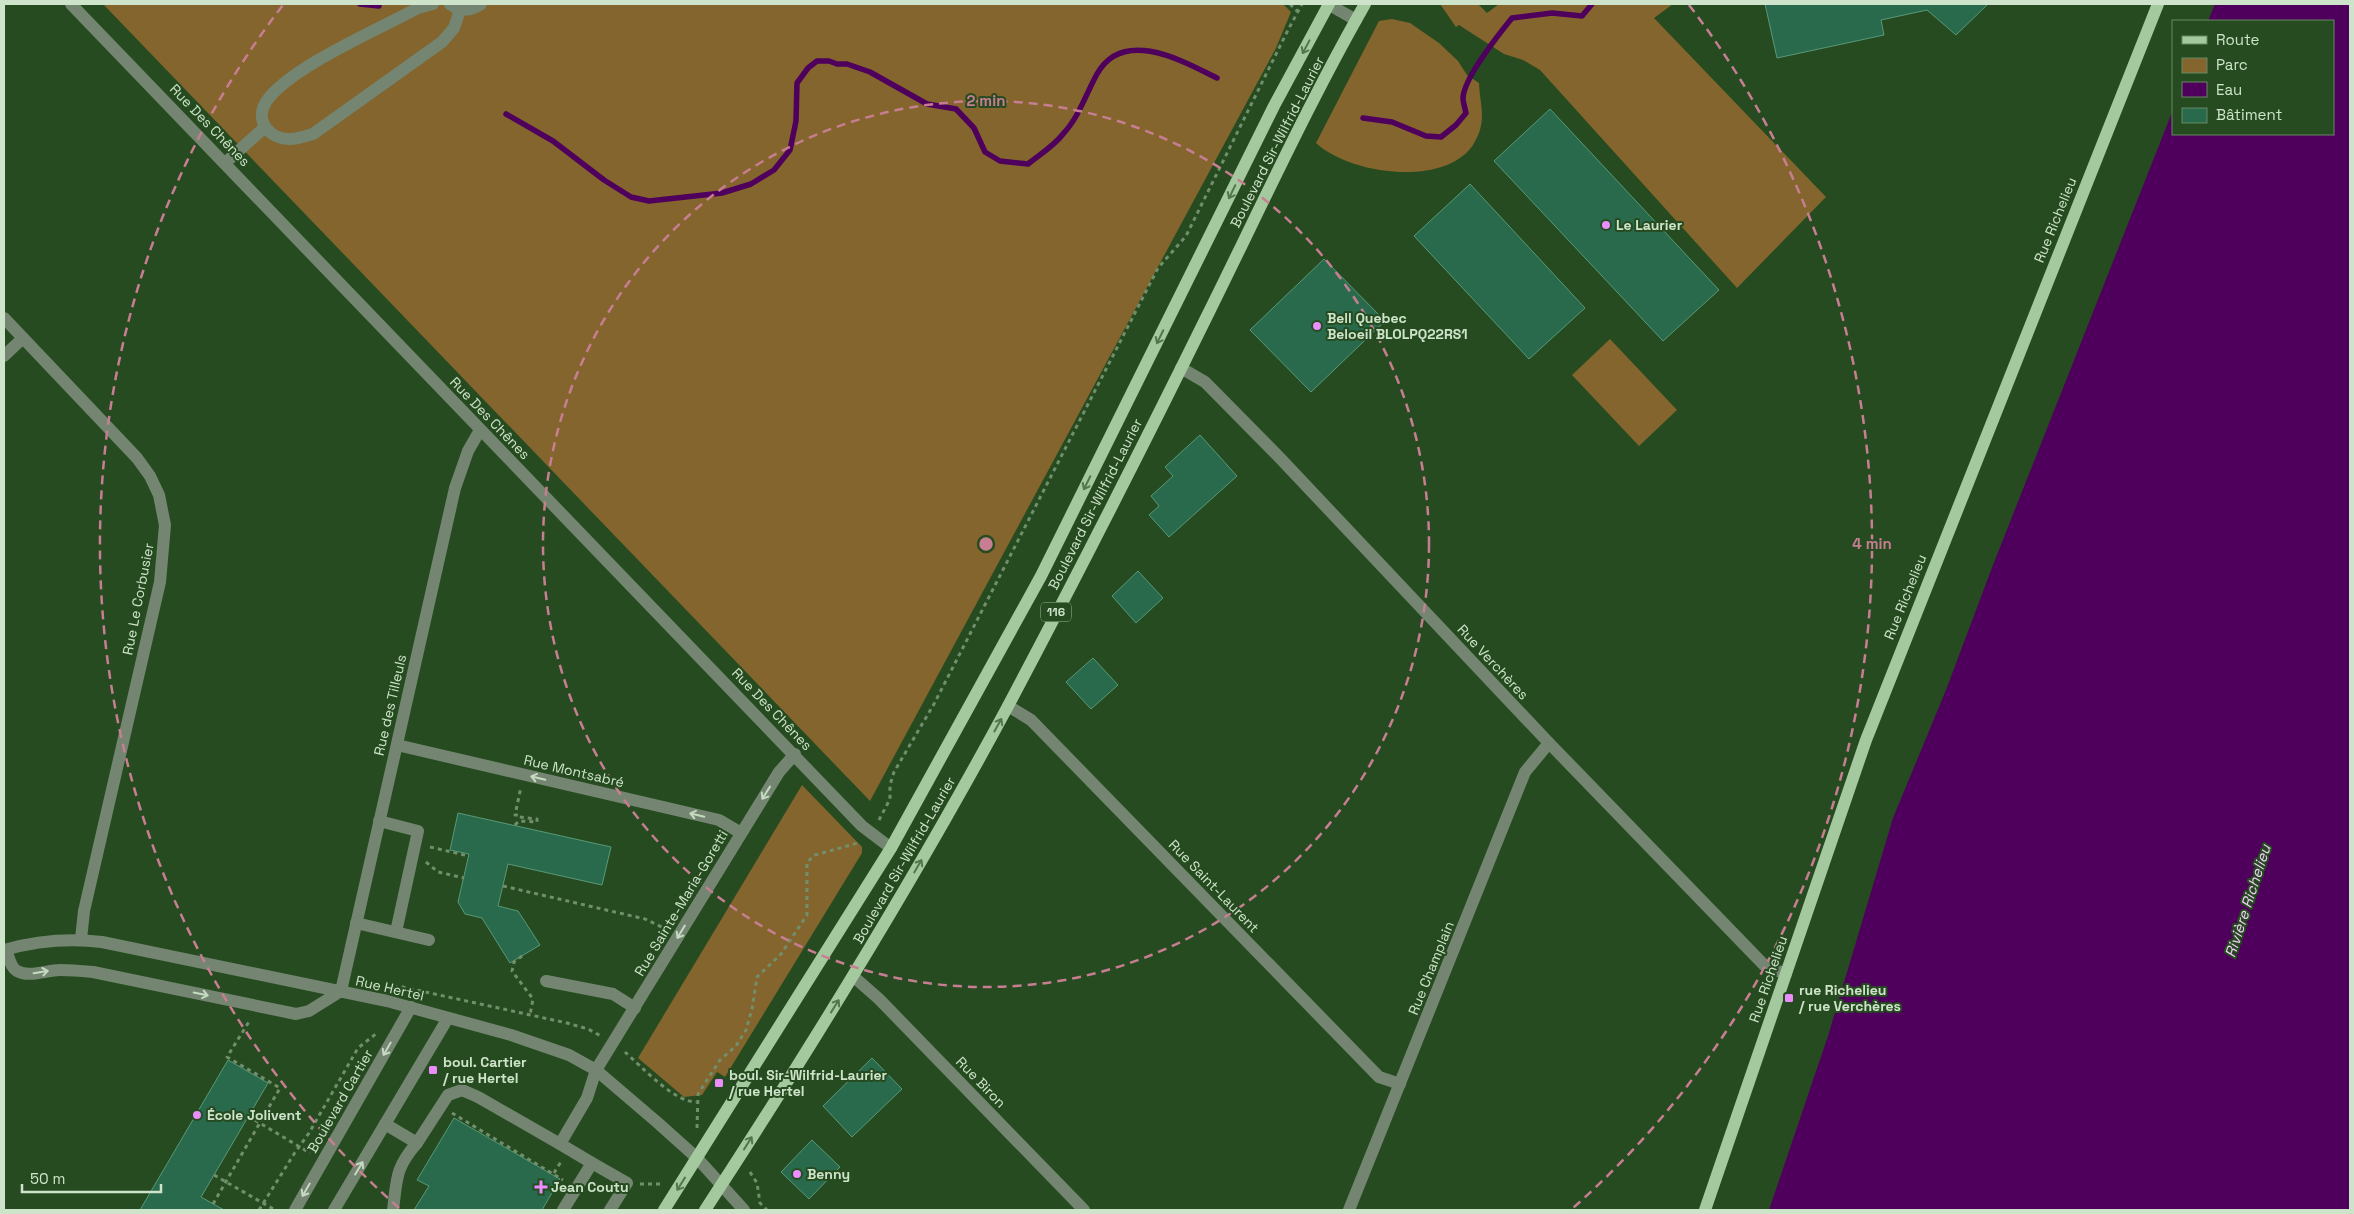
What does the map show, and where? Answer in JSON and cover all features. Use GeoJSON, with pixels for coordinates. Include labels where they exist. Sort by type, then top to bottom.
{"type":"FeatureCollection","features":[{"type":"Feature","properties":{"kind":"main road","name":"Boulevard Sir-Wilfrid-Laurier"},"geometry":{"type":"LineString","coordinates":[[664,1210],[891,848],[1041,576],[1274,106],[1329,4]]}},
{"type":"Feature","properties":{"kind":"main road","name":"Boulevard Sir-Wilfrid-Laurier"},"geometry":{"type":"LineString","coordinates":[[705,1210],[854,977],[942,826],[1008,706],[1181,368],[1298,130],[1366,4]]}},
{"type":"Feature","properties":{"kind":"main road","name":"Rue Richelieu"},"geometry":{"type":"LineString","coordinates":[[1705,1210],[1866,740],[2158,4]]}},
{"type":"Feature","properties":{"kind":"street","name":"Rue Des Chênes"},"geometry":{"type":"LineString","coordinates":[[71,4],[225,162],[480,430],[795,754],[862,826],[891,848]]}},
{"type":"Feature","properties":{"kind":"street"},"geometry":{"type":"LineString","coordinates":[[433,4],[418,8],[311,65],[279,86],[265,103],[262,117],[264,128],[276,137],[290,139],[313,134],[442,42],[454,28],[455,7],[474,8],[481,4]]}},
{"type":"Feature","properties":{"kind":"street"},"geometry":{"type":"LineString","coordinates":[[1329,4],[1356,20]]}},
{"type":"Feature","properties":{"kind":"street"},"geometry":{"type":"LineString","coordinates":[[225,162],[264,128]]}},
{"type":"Feature","properties":{"kind":"street","name":"Rue Le Corbusier"},"geometry":{"type":"LineString","coordinates":[[4,318],[137,458],[159,495],[166,525],[160,582],[84,911],[81,939]]}},
{"type":"Feature","properties":{"kind":"street"},"geometry":{"type":"LineString","coordinates":[[4,356],[23,338]]}},
{"type":"Feature","properties":{"kind":"street","name":"Rue Verchères"},"geometry":{"type":"LineString","coordinates":[[1181,368],[1205,382],[1764,965],[1786,974]]}},
{"type":"Feature","properties":{"kind":"street","name":"Rue des Tilleuls"},"geometry":{"type":"LineString","coordinates":[[341,991],[455,488],[468,451],[480,430]]}},
{"type":"Feature","properties":{"kind":"street","name":"Rue Saint-Laurent"},"geometry":{"type":"LineString","coordinates":[[1008,706],[1030,720],[1379,1077],[1400,1084]]}},
{"type":"Feature","properties":{"kind":"street","name":"Rue Champlain"},"geometry":{"type":"LineString","coordinates":[[1349,1210],[1525,772],[1550,743]]}},
{"type":"Feature","properties":{"kind":"street","name":"Rue Montsabré"},"geometry":{"type":"LineString","coordinates":[[397,746],[719,820],[742,833]]}},
{"type":"Feature","properties":{"kind":"street","name":"Rue Sainte-Maria-Goretti"},"geometry":{"type":"LineString","coordinates":[[560,1144],[587,1098],[596,1070],[779,772],[795,754]]}},
{"type":"Feature","properties":{"kind":"street"},"geometry":{"type":"LineString","coordinates":[[379,822],[418,831],[396,932]]}},
{"type":"Feature","properties":{"kind":"street"},"geometry":{"type":"LineString","coordinates":[[356,923],[429,940]]}},
{"type":"Feature","properties":{"kind":"street","name":"Rue Hertel"},"geometry":{"type":"LineString","coordinates":[[5,950],[41,942],[81,939],[118,945],[411,1007],[538,1044],[569,1055],[596,1070],[697,1158],[744,1210]]}},
{"type":"Feature","properties":{"kind":"street"},"geometry":{"type":"LineString","coordinates":[[5,950],[12,966],[23,973],[36,974],[58,970],[93,972],[296,1014],[310,1011],[341,991]]}},
{"type":"Feature","properties":{"kind":"street","name":"Rue Biron"},"geometry":{"type":"LineString","coordinates":[[854,977],[879,999],[1084,1210]]}},
{"type":"Feature","properties":{"kind":"street"},"geometry":{"type":"LineString","coordinates":[[546,981],[614,994],[635,1008]]}},
{"type":"Feature","properties":{"kind":"street","name":"Boulevard Cartier"},"geometry":{"type":"LineString","coordinates":[[294,1210],[411,1007]]}},
{"type":"Feature","properties":{"kind":"street"},"geometry":{"type":"LineString","coordinates":[[334,1210],[448,1018]]}},
{"type":"Feature","properties":{"kind":"street"},"geometry":{"type":"LineString","coordinates":[[393,1210],[398,1170],[403,1159],[417,1143],[448,1095],[462,1090],[478,1097],[627,1184],[610,1210]]}},
{"type":"Feature","properties":{"kind":"street"},"geometry":{"type":"LineString","coordinates":[[385,1124],[417,1143]]}},
{"type":"Feature","properties":{"kind":"street"},"geometry":{"type":"LineString","coordinates":[[563,1210],[592,1163]]}},
{"type":"Feature","properties":{"kind":"path"},"geometry":{"type":"LineString","coordinates":[[1290,4],[1297,11]]}},
{"type":"Feature","properties":{"kind":"path"},"geometry":{"type":"LineString","coordinates":[[879,820],[890,799],[890,784],[894,772],[934,704],[1158,268],[1186,236],[1302,4]]}},
{"type":"Feature","properties":{"kind":"path"},"geometry":{"type":"LineString","coordinates":[[515,825],[518,821],[537,822],[537,819],[515,815],[521,784]]}},
{"type":"Feature","properties":{"kind":"path"},"geometry":{"type":"LineString","coordinates":[[697,1131],[696,1102],[702,1086],[720,1060],[736,1046],[746,1030],[752,1009],[757,977],[781,954],[805,921],[808,909],[807,862],[814,855],[860,842]]}},
{"type":"Feature","properties":{"kind":"path"},"geometry":{"type":"LineString","coordinates":[[426,846],[469,856]]}},
{"type":"Feature","properties":{"kind":"path"},"geometry":{"type":"LineString","coordinates":[[424,862],[438,872],[464,878]]}},
{"type":"Feature","properties":{"kind":"path"},"geometry":{"type":"LineString","coordinates":[[502,886],[651,921],[664,928]]}},
{"type":"Feature","properties":{"kind":"path"},"geometry":{"type":"LineString","coordinates":[[522,956],[514,962],[512,971],[534,999],[530,1015]]}},
{"type":"Feature","properties":{"kind":"path","name":"Rue Hertel"},"geometry":{"type":"LineString","coordinates":[[398,986],[584,1027],[604,1038]]}},
{"type":"Feature","properties":{"kind":"path"},"geometry":{"type":"LineString","coordinates":[[213,1204],[280,1088],[227,1057],[250,1019],[251,1013]]}},
{"type":"Feature","properties":{"kind":"path"},"geometry":{"type":"LineString","coordinates":[[259,1210],[310,1133],[361,1045],[378,1033],[395,1035]]}},
{"type":"Feature","properties":{"kind":"path"},"geometry":{"type":"LineString","coordinates":[[623,1050],[676,1095],[690,1102],[696,1102]]}},
{"type":"Feature","properties":{"kind":"path"},"geometry":{"type":"LineString","coordinates":[[456,1115],[564,1178],[560,1185]]}},
{"type":"Feature","properties":{"kind":"path"},"geometry":{"type":"LineString","coordinates":[[248,1116],[314,1154]]}},
{"type":"Feature","properties":{"kind":"path"},"geometry":{"type":"LineString","coordinates":[[554,1173],[561,1161]]}},
{"type":"Feature","properties":{"kind":"path"},"geometry":{"type":"LineString","coordinates":[[750,1172],[757,1183],[760,1203],[767,1210]]}},
{"type":"Feature","properties":{"kind":"path"},"geometry":{"type":"LineString","coordinates":[[214,1175],[275,1210]]}},
{"type":"Feature","properties":{"kind":"path"},"geometry":{"type":"LineString","coordinates":[[627,1184],[653,1186],[662,1184]]}},
{"type":"Feature","properties":{"kind":"green space"},"geometry":{"type":"Polygon","coordinates":[[[103,4],[1283,4],[1291,12],[1276,48],[870,801],[103,4]]]}},
{"type":"Feature","properties":{"kind":"green space"},"geometry":{"type":"Polygon","coordinates":[[[1440,4],[1478,4],[1487,13],[1499,4],[1673,4],[1654,18],[1826,197],[1737,288],[1540,70],[1523,60],[1504,54],[1459,25],[1456,27],[1440,4]]]}},
{"type":"Feature","properties":{"kind":"green space"},"geometry":{"type":"Polygon","coordinates":[[[1392,19],[1410,23],[1439,43],[1458,61],[1467,75],[1479,83],[1482,121],[1478,136],[1473,145],[1459,159],[1441,167],[1419,171],[1396,172],[1373,169],[1331,154],[1316,143],[1379,21],[1392,19]]]}},
{"type":"Feature","properties":{"kind":"green space"},"geometry":{"type":"Polygon","coordinates":[[[1610,339],[1677,410],[1639,446],[1572,375],[1610,339]]]}},
{"type":"Feature","properties":{"kind":"green space"},"geometry":{"type":"Polygon","coordinates":[[[802,785],[862,847],[862,853],[725,1077],[717,1072],[702,1095],[684,1097],[638,1058],[802,785]]]}},
{"type":"Feature","properties":{"kind":"water","name":"Rivière Richelieu"},"geometry":{"type":"Polygon","coordinates":[[[2215,4],[2350,4],[2350,1210],[1769,1210],[1828,1036],[1893,818],[1946,690],[1993,565],[2172,113],[2172,135],[2334,135],[2334,20],[2208,20],[2215,4]]]}},
{"type":"Feature","properties":{"kind":"building"},"geometry":{"type":"Polygon","coordinates":[[[1765,4],[1988,4],[1956,35],[1927,10],[1881,20],[1884,35],[1777,58],[1765,4]]]}},
{"type":"Feature","properties":{"kind":"building","name":"Le Laurier"},"geometry":{"type":"Polygon","coordinates":[[[1550,109],[1719,290],[1663,341],[1494,161],[1550,109]]]}},
{"type":"Feature","properties":{"kind":"building"},"geometry":{"type":"Polygon","coordinates":[[[1470,184],[1585,308],[1529,359],[1414,236],[1470,184]]]}},
{"type":"Feature","properties":{"kind":"building","name":"Bell Quebec Beloeil BLOLPQ22RS1"},"geometry":{"type":"Polygon","coordinates":[[[1324,259],[1385,321],[1311,392],[1250,330],[1324,259]]]}},
{"type":"Feature","properties":{"kind":"building"},"geometry":{"type":"Polygon","coordinates":[[[1200,435],[1237,476],[1169,537],[1149,515],[1159,506],[1151,496],[1173,476],[1165,467],[1200,435]]]}},
{"type":"Feature","properties":{"kind":"building"},"geometry":{"type":"Polygon","coordinates":[[[1138,571],[1163,598],[1136,623],[1112,596],[1138,571]]]}},
{"type":"Feature","properties":{"kind":"building"},"geometry":{"type":"Polygon","coordinates":[[[1093,658],[1118,685],[1091,709],[1066,682],[1093,658]]]}},
{"type":"Feature","properties":{"kind":"building"},"geometry":{"type":"Polygon","coordinates":[[[458,813],[611,847],[602,885],[508,864],[498,906],[518,911],[540,945],[510,963],[482,918],[465,914],[458,902],[469,854],[450,850],[458,813]]]}},
{"type":"Feature","properties":{"kind":"building"},"geometry":{"type":"Polygon","coordinates":[[[872,1058],[902,1089],[852,1137],[823,1106],[872,1058]]]}},
{"type":"Feature","properties":{"kind":"building"},"geometry":{"type":"Polygon","coordinates":[[[228,1060],[268,1083],[201,1197],[224,1210],[140,1210],[228,1060]]]}},
{"type":"Feature","properties":{"kind":"building"},"geometry":{"type":"Polygon","coordinates":[[[454,1118],[560,1179],[542,1210],[414,1210],[429,1186],[417,1180],[454,1118]]]}},
{"type":"Feature","properties":{"kind":"building"},"geometry":{"type":"Polygon","coordinates":[[[812,1140],[840,1167],[809,1199],[781,1172],[812,1140]]]}},
{"type":"Feature","properties":{"kind":"waterway"},"geometry":{"type":"LineString","coordinates":[[360,4],[379,6]]}},
{"type":"Feature","properties":{"kind":"waterway"},"geometry":{"type":"LineString","coordinates":[[1363,118],[1392,122],[1426,136],[1441,137],[1456,125],[1466,113],[1463,98],[1469,79],[1483,56],[1512,18],[1552,13],[1582,16],[1592,4]]}},
{"type":"Feature","properties":{"kind":"waterway"},"geometry":{"type":"LineString","coordinates":[[506,114],[553,141],[604,180],[631,197],[649,201],[722,193],[751,184],[774,170],[790,150],[796,121],[797,83],[808,68],[817,61],[847,64],[870,72],[927,104],[956,109],[974,128],[985,152],[1000,161],[1028,164],[1051,146],[1069,127],[1097,74],[1108,60],[1122,52],[1137,50],[1154,52],[1188,64],[1217,78]]}},
{"type":"Feature","properties":{"kind":"place","name":"Le Laurier"},"geometry":{"type":"Point","coordinates":[1606,225]}},
{"type":"Feature","properties":{"kind":"place","name":"Bell Quebec Beloeil BLOLPQ22RS1"},"geometry":{"type":"Point","coordinates":[1317,326]}},
{"type":"Feature","properties":{"kind":"place","name":"rue Richelieu / rue Verchères"},"geometry":{"type":"Point","coordinates":[1789,998]}},
{"type":"Feature","properties":{"kind":"place","name":"boul. Cartier / rue Hertel"},"geometry":{"type":"Point","coordinates":[433,1070]}},
{"type":"Feature","properties":{"kind":"place","name":"boul. Sir-Wilfrid-Laurier / rue Hertel"},"geometry":{"type":"Point","coordinates":[719,1083]}},
{"type":"Feature","properties":{"kind":"place","name":"École Jolivent"},"geometry":{"type":"Point","coordinates":[197,1115]}},
{"type":"Feature","properties":{"kind":"place","name":"Benny"},"geometry":{"type":"Point","coordinates":[797,1174]}},
{"type":"Feature","properties":{"kind":"place","name":"Jean Coutu"},"geometry":{"type":"Point","coordinates":[541,1187]}}]}
